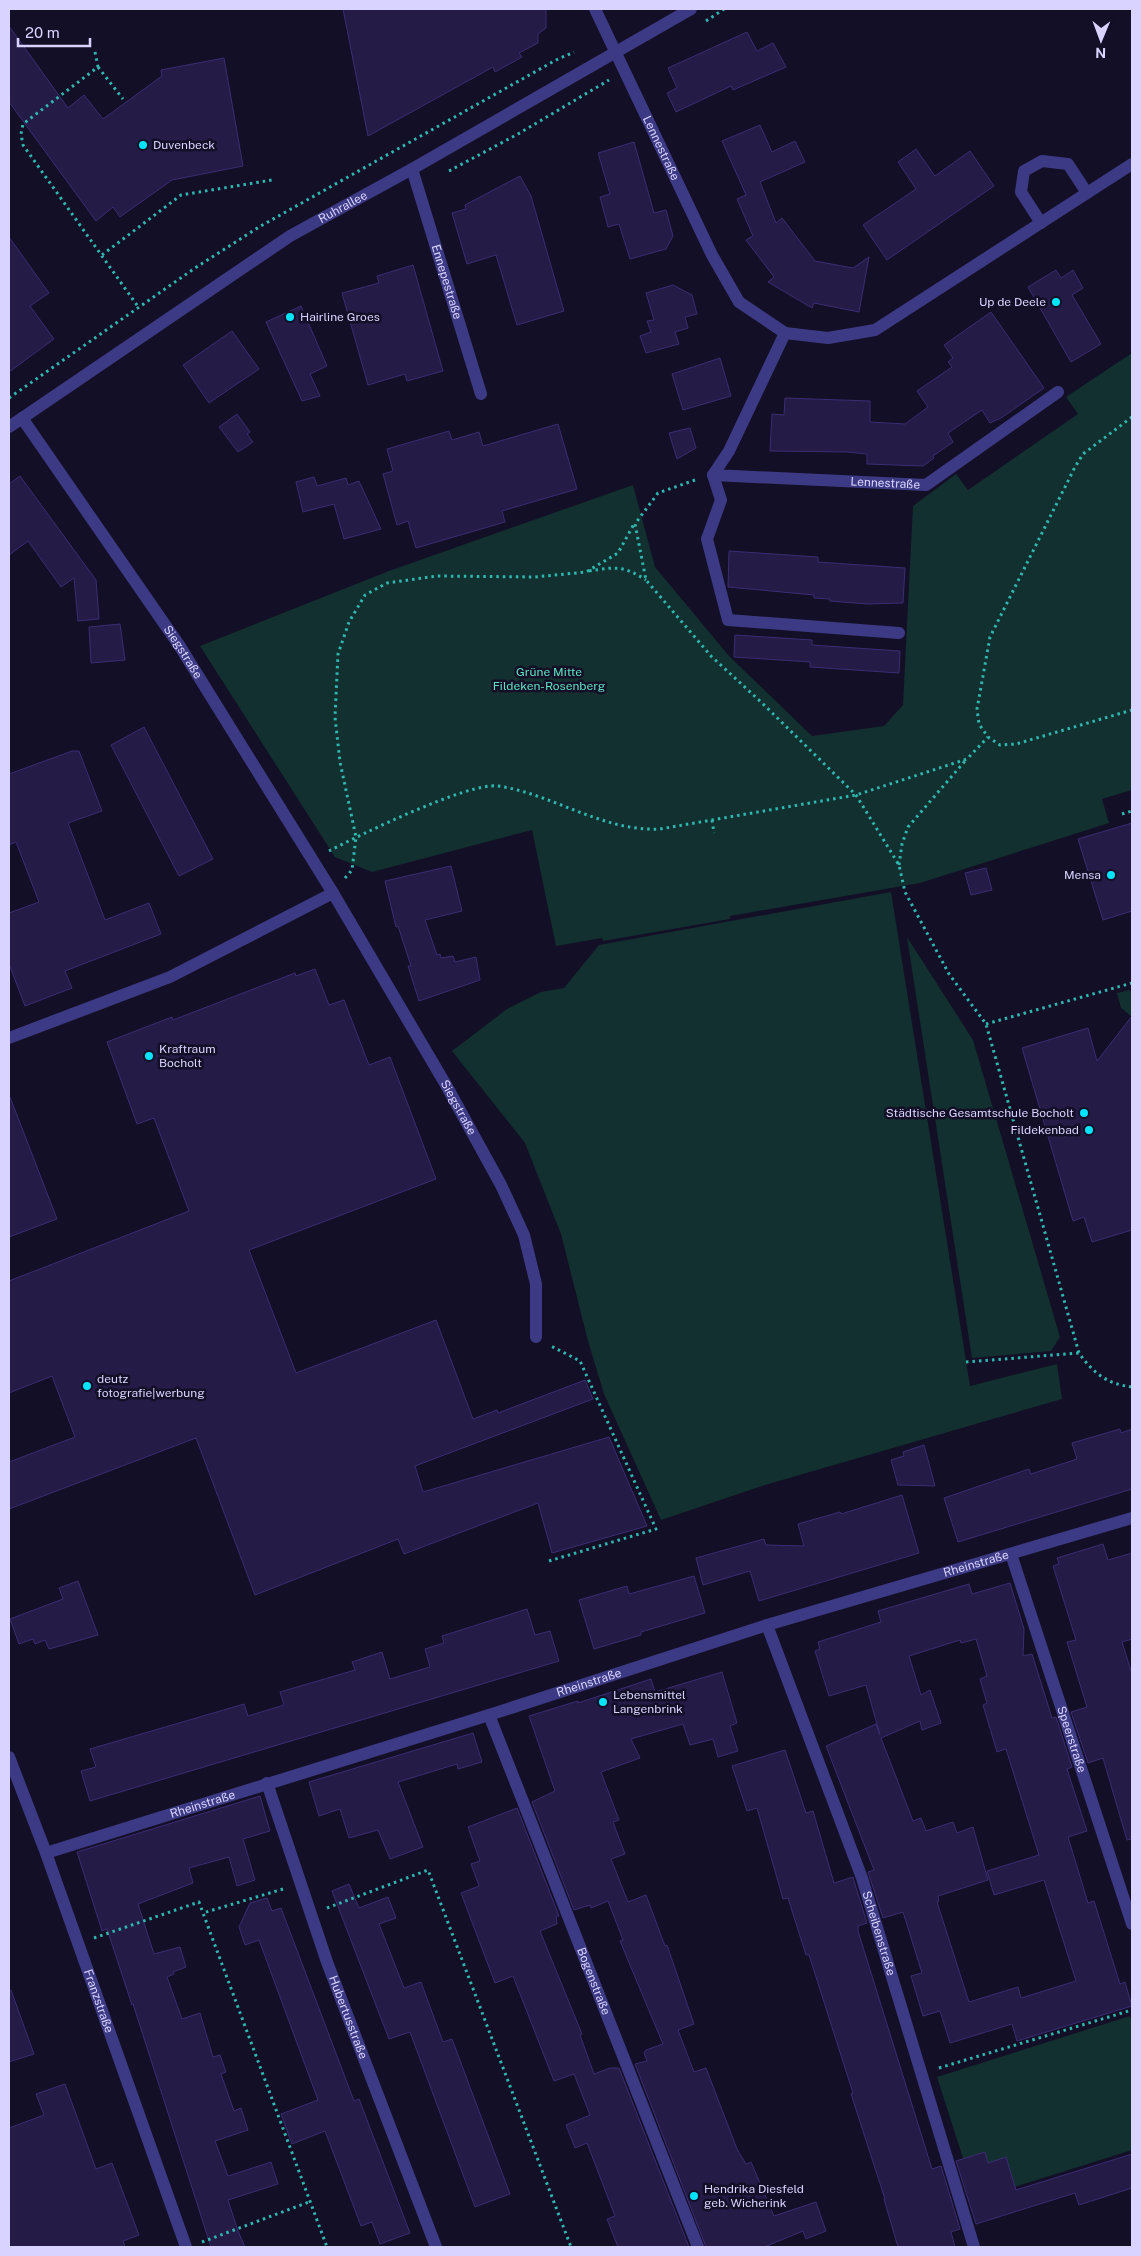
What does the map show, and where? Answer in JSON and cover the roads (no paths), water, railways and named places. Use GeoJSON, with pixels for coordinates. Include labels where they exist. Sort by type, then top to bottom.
{"type":"FeatureCollection","features":[{"type":"Feature","properties":{"kind":"street","name":"Lennestraße"},"geometry":{"type":"LineString","coordinates":[[595,9],[712,255],[739,302],[785,333],[828,338],[875,330],[1132,164]]}},
{"type":"Feature","properties":{"kind":"street","name":"Ruhrallee"},"geometry":{"type":"LineString","coordinates":[[9,427],[290,236],[412,169],[691,9]]}},
{"type":"Feature","properties":{"kind":"street"},"geometry":{"type":"LineString","coordinates":[[1041,223],[1021,192],[1024,172],[1042,161],[1068,164],[1087,193]]}},
{"type":"Feature","properties":{"kind":"street","name":"Ennepestraße"},"geometry":{"type":"LineString","coordinates":[[412,169],[481,394]]}},
{"type":"Feature","properties":{"kind":"street"},"geometry":{"type":"LineString","coordinates":[[785,333],[729,452],[713,475],[721,500],[707,539],[728,620],[899,633]]}},
{"type":"Feature","properties":{"kind":"street","name":"Lennestraße"},"geometry":{"type":"LineString","coordinates":[[713,475],[926,485],[1058,392]]}},
{"type":"Feature","properties":{"kind":"street","name":"Siegstraße"},"geometry":{"type":"LineString","coordinates":[[22,418],[179,645],[333,893],[455,1102],[501,1185],[524,1234],[536,1284],[536,1337]]}},
{"type":"Feature","properties":{"kind":"street"},"geometry":{"type":"LineString","coordinates":[[9,1038],[170,977],[333,893]]}},
{"type":"Feature","properties":{"kind":"street","name":"Rheinstraße"},"geometry":{"type":"LineString","coordinates":[[46,1853],[267,1783],[489,1716],[767,1625],[1132,1518]]}},
{"type":"Feature","properties":{"kind":"street","name":"Speerstraße"},"geometry":{"type":"LineString","coordinates":[[1011,1554],[1132,1924]]}},
{"type":"Feature","properties":{"kind":"street","name":"Scheibenstraße"},"geometry":{"type":"LineString","coordinates":[[767,1625],[862,1878],[974,2247]]}},
{"type":"Feature","properties":{"kind":"street","name":"Bogenstraße"},"geometry":{"type":"LineString","coordinates":[[489,1716],[698,2247]]}},
{"type":"Feature","properties":{"kind":"street","name":"Franzstraße"},"geometry":{"type":"LineString","coordinates":[[9,1756],[192,2246]]}},
{"type":"Feature","properties":{"kind":"street","name":"Hubertusstraße"},"geometry":{"type":"LineString","coordinates":[[267,1783],[327,1962],[436,2247]]}},
{"type":"Feature","properties":{"kind":"place","name":"Duvenbeck"},"geometry":{"type":"Point","coordinates":[143,145]}},
{"type":"Feature","properties":{"kind":"place","name":"Up de Deele"},"geometry":{"type":"Point","coordinates":[1056,302]}},
{"type":"Feature","properties":{"kind":"place","name":"Hairline Groes"},"geometry":{"type":"Point","coordinates":[290,317]}},
{"type":"Feature","properties":{"kind":"place","name":"Mensa"},"geometry":{"type":"Point","coordinates":[1111,875]}},
{"type":"Feature","properties":{"kind":"place","name":"Kraftraum Bocholt"},"geometry":{"type":"Point","coordinates":[149,1056]}},
{"type":"Feature","properties":{"kind":"place","name":"Städtische Gesamtschule Bocholt"},"geometry":{"type":"Point","coordinates":[1084,1113]}},
{"type":"Feature","properties":{"kind":"place","name":"Fildekenbad"},"geometry":{"type":"Point","coordinates":[1089,1130]}},
{"type":"Feature","properties":{"kind":"place","name":"deutz fotografie|werbung"},"geometry":{"type":"Point","coordinates":[87,1386]}},
{"type":"Feature","properties":{"kind":"place","name":"Lebensmittel Langenbrink"},"geometry":{"type":"Point","coordinates":[603,1702]}},
{"type":"Feature","properties":{"kind":"place","name":"Hendrika Diesfeld geb. Wicherink"},"geometry":{"type":"Point","coordinates":[694,2196]}},
{"type":"Feature","properties":{"kind":"park label","name":"Grüne Mitte Fildeken-Rosenberg"},"geometry":{"type":"Point","coordinates":[549,679]}}]}
